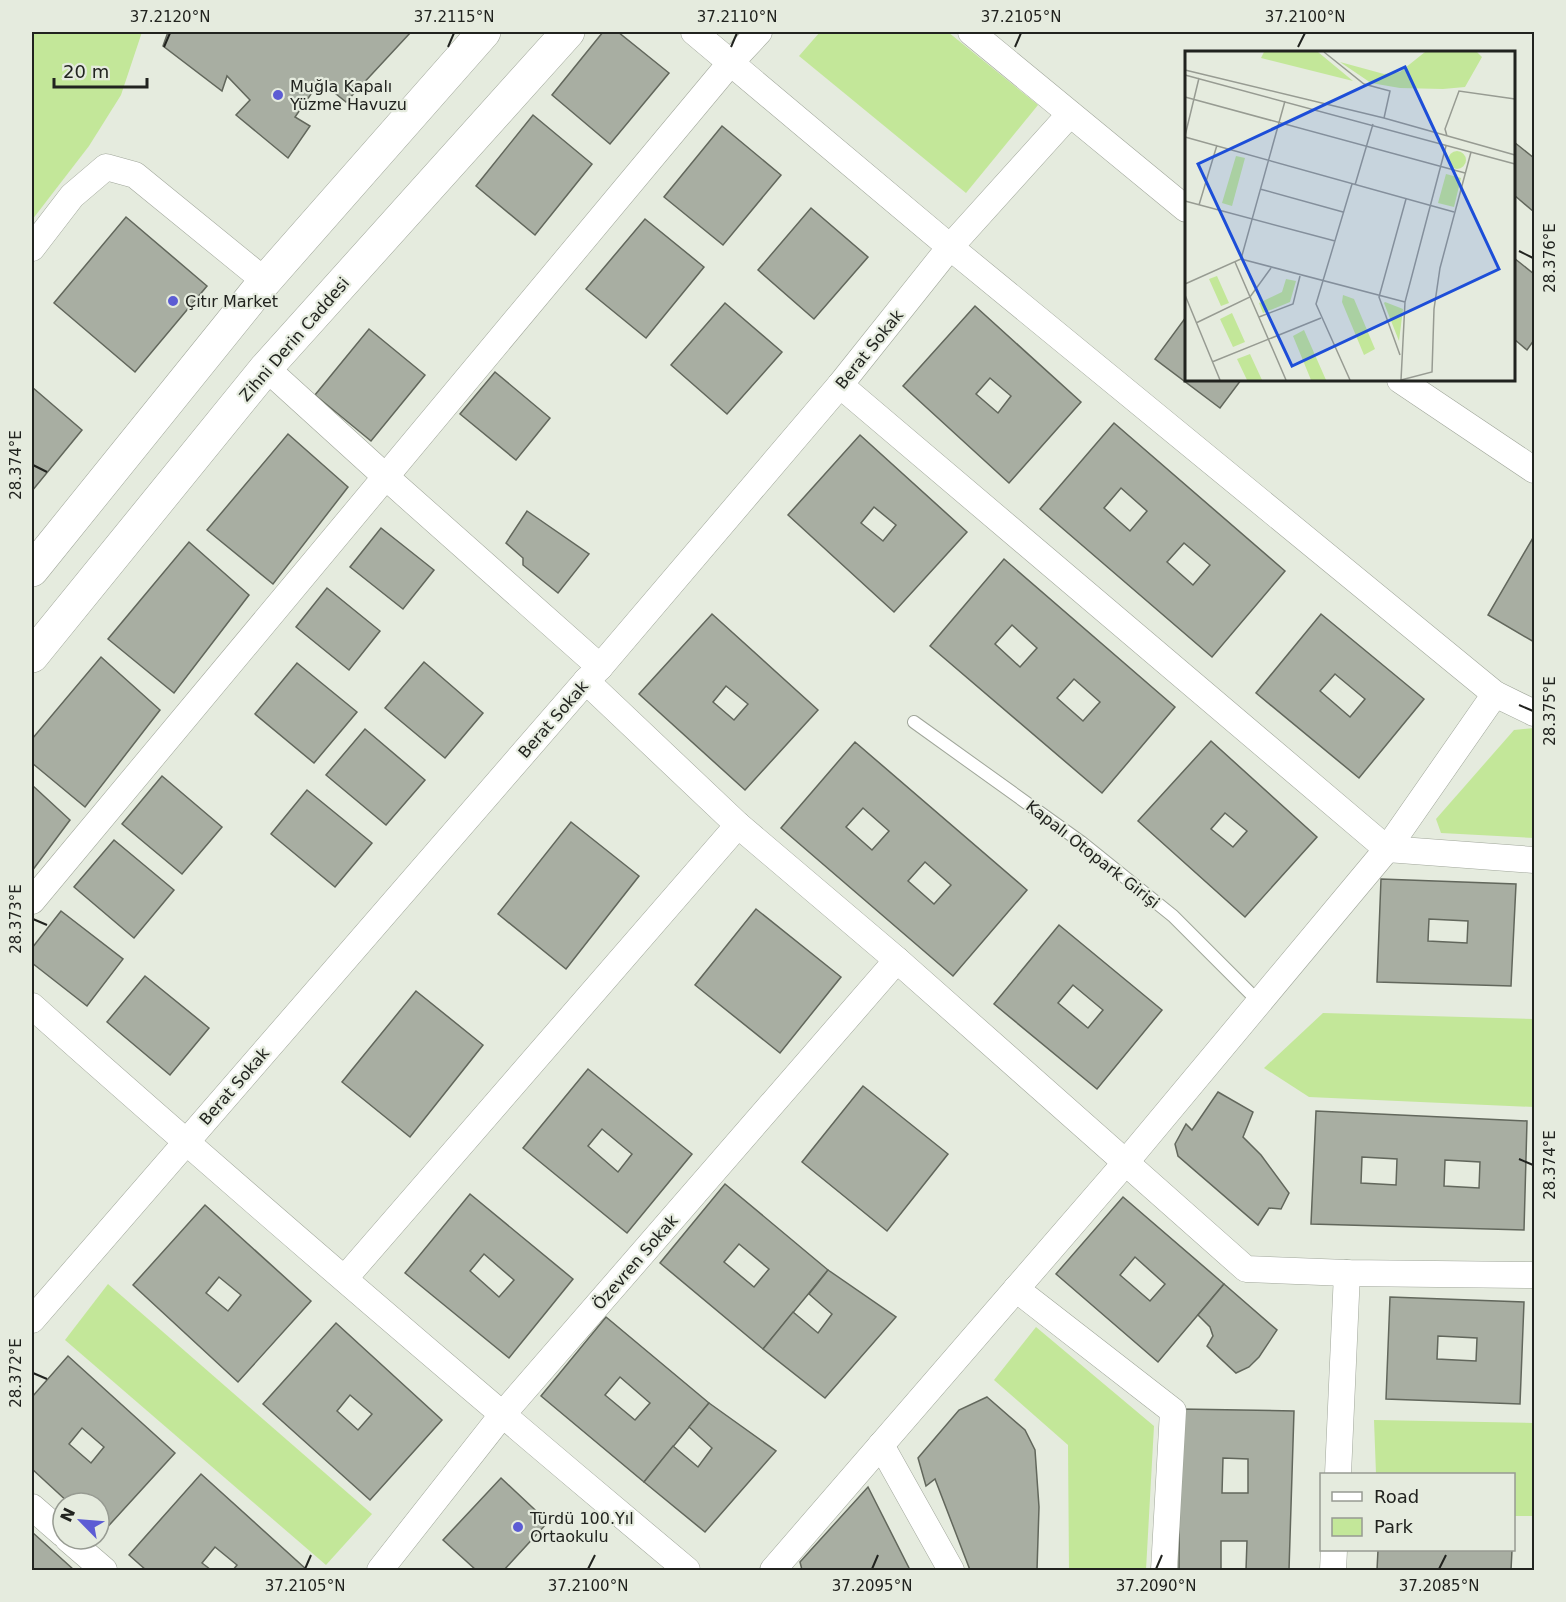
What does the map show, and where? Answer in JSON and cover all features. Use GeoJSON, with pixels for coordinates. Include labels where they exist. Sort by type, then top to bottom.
{"type":"FeatureCollection","features":[{"type":"Feature","properties":{"kind":"main road"},"geometry":{"type":"LineString","coordinates":[[32,570],[265,281],[484,32]]}},
{"type":"Feature","properties":{"kind":"main road","name":"Zihni Derin Caddesi"},"geometry":{"type":"LineString","coordinates":[[32,656],[266,368],[568,32]]}},
{"type":"Feature","properties":{"kind":"street"},"geometry":{"type":"LineString","coordinates":[[694,32],[950,247],[1495,694],[1534,713]]}},
{"type":"Feature","properties":{"kind":"street"},"geometry":{"type":"LineString","coordinates":[[32,901],[759,32]]}},
{"type":"Feature","properties":{"kind":"street"},"geometry":{"type":"LineString","coordinates":[[971,32],[1185,208]]}},
{"type":"Feature","properties":{"kind":"street","name":"Berat Sokak"},"geometry":{"type":"LineString","coordinates":[[32,1320],[840,386],[950,247],[1070,114]]}},
{"type":"Feature","properties":{"kind":"street"},"geometry":{"type":"LineString","coordinates":[[32,248],[72,196],[106,167],[135,174],[265,281]]}},
{"type":"Feature","properties":{"kind":"street"},"geometry":{"type":"LineString","coordinates":[[266,368],[386,477],[593,674],[738,825],[897,960],[1246,1269],[1347,1273],[1534,1275]]}},
{"type":"Feature","properties":{"kind":"street"},"geometry":{"type":"LineString","coordinates":[[1401,381],[1534,470]]}},
{"type":"Feature","properties":{"kind":"street"},"geometry":{"type":"LineString","coordinates":[[840,386],[1387,849],[1534,860]]}},
{"type":"Feature","properties":{"kind":"street"},"geometry":{"type":"LineString","coordinates":[[773,1570],[1126,1162],[1387,849],[1495,694]]}},
{"type":"Feature","properties":{"kind":"street"},"geometry":{"type":"LineString","coordinates":[[345,1278],[738,825]]}},
{"type":"Feature","properties":{"kind":"street","name":"Özevren Sokak"},"geometry":{"type":"LineString","coordinates":[[380,1570],[502,1415],[897,960]]}},
{"type":"Feature","properties":{"kind":"street"},"geometry":{"type":"LineString","coordinates":[[32,1006],[185,1142],[502,1415],[687,1570]]}},
{"type":"Feature","properties":{"kind":"street"},"geometry":{"type":"LineString","coordinates":[[1338,1473],[1347,1273]]}},
{"type":"Feature","properties":{"kind":"street"},"geometry":{"type":"LineString","coordinates":[[1016,1289],[1173,1411],[1164,1570]]}},
{"type":"Feature","properties":{"kind":"street"},"geometry":{"type":"LineString","coordinates":[[881,1445],[951,1570]]}},
{"type":"Feature","properties":{"kind":"street"},"geometry":{"type":"LineString","coordinates":[[32,1507],[51,1524]]}},
{"type":"Feature","properties":{"kind":"street"},"geometry":{"type":"LineString","coordinates":[[82,1551],[104,1570]]}},
{"type":"Feature","properties":{"kind":"street"},"geometry":{"type":"LineString","coordinates":[[1333,1570],[1334,1551]]}},
{"type":"Feature","properties":{"kind":"lane","name":"Kapalı Otopark Girişi"},"geometry":{"type":"LineString","coordinates":[[914,722],[1081,842],[1173,916],[1259,1002]]}},
{"type":"Feature","properties":{"kind":"green space"},"geometry":{"type":"Polygon","coordinates":[[[32,32],[142,32],[121,95],[89,146],[32,220],[32,32]]]}},
{"type":"Feature","properties":{"kind":"green space"},"geometry":{"type":"Polygon","coordinates":[[[820,32],[948,32],[1038,105],[966,193],[799,56],[820,32]]]}},
{"type":"Feature","properties":{"kind":"green space"},"geometry":{"type":"Polygon","coordinates":[[[1534,728],[1534,838],[1441,833],[1436,819],[1514,730],[1534,728]]]}},
{"type":"Feature","properties":{"kind":"green space"},"geometry":{"type":"Polygon","coordinates":[[[1323,1013],[1534,1019],[1534,1107],[1309,1097],[1264,1068],[1323,1013]]]}},
{"type":"Feature","properties":{"kind":"green space"},"geometry":{"type":"Polygon","coordinates":[[[108,1284],[372,1514],[326,1565],[65,1340],[108,1284]]]}},
{"type":"Feature","properties":{"kind":"green space"},"geometry":{"type":"Polygon","coordinates":[[[1036,1327],[1154,1426],[1146,1570],[1069,1570],[1068,1445],[994,1380],[1036,1327]]]}},
{"type":"Feature","properties":{"kind":"green space"},"geometry":{"type":"Polygon","coordinates":[[[1374,1420],[1534,1423],[1534,1516],[1515,1516],[1515,1473],[1376,1473],[1374,1420]]]}},
{"type":"Feature","properties":{"kind":"building","name":"Muğla Kapalı Yüzme Havuzu"},"geometry":{"type":"Polygon","coordinates":[[[168,32],[411,32],[346,102],[320,81],[295,117],[310,126],[288,158],[236,115],[250,100],[227,76],[222,91],[163,46],[168,32]]]}},
{"type":"Feature","properties":{"kind":"building"},"geometry":{"type":"Polygon","coordinates":[[[603,32],[618,32],[669,73],[610,144],[552,95],[603,32]]]}},
{"type":"Feature","properties":{"kind":"building"},"geometry":{"type":"Polygon","coordinates":[[[533,115],[592,164],[535,235],[476,186],[533,115]]]}},
{"type":"Feature","properties":{"kind":"building"},"geometry":{"type":"Polygon","coordinates":[[[722,126],[781,175],[723,245],[664,197],[722,126]]]}},
{"type":"Feature","properties":{"kind":"building"},"geometry":{"type":"Polygon","coordinates":[[[1515,143],[1534,158],[1534,212],[1515,196],[1515,143]]]}},
{"type":"Feature","properties":{"kind":"building"},"geometry":{"type":"Polygon","coordinates":[[[811,208],[868,257],[814,319],[758,270],[811,208]]]}},
{"type":"Feature","properties":{"kind":"building"},"geometry":{"type":"Polygon","coordinates":[[[126,217],[207,286],[135,372],[54,303],[126,217]]]}},
{"type":"Feature","properties":{"kind":"building"},"geometry":{"type":"Polygon","coordinates":[[[645,219],[704,267],[646,338],[586,289],[645,219]]]}},
{"type":"Feature","properties":{"kind":"building"},"geometry":{"type":"Polygon","coordinates":[[[1515,259],[1534,274],[1534,340],[1527,350],[1515,340],[1515,259]]]}},
{"type":"Feature","properties":{"kind":"building"},"geometry":{"type":"Polygon","coordinates":[[[725,303],[782,352],[727,414],[671,365],[725,303]]]}},
{"type":"Feature","properties":{"kind":"building"},"geometry":{"type":"Polygon","coordinates":[[[975,306],[1081,402],[1009,483],[903,386],[975,306]],[[990,378],[976,394],[998,413],[1011,396],[990,378]]]}},
{"type":"Feature","properties":{"kind":"building"},"geometry":{"type":"Polygon","coordinates":[[[1185,318],[1185,381],[1240,381],[1220,408],[1155,359],[1185,318]]]}},
{"type":"Feature","properties":{"kind":"building"},"geometry":{"type":"Polygon","coordinates":[[[369,329],[425,375],[371,441],[315,395],[369,329]]]}},
{"type":"Feature","properties":{"kind":"building"},"geometry":{"type":"Polygon","coordinates":[[[495,372],[550,418],[516,460],[460,414],[495,372]]]}},
{"type":"Feature","properties":{"kind":"building"},"geometry":{"type":"Polygon","coordinates":[[[32,387],[82,430],[32,491],[32,387]]]}},
{"type":"Feature","properties":{"kind":"building"},"geometry":{"type":"Polygon","coordinates":[[[1114,423],[1285,571],[1212,657],[1040,509],[1114,423]],[[1121,488],[1104,508],[1130,531],[1147,511],[1121,488]],[[1184,543],[1167,562],[1193,585],[1210,565],[1184,543]]]}},
{"type":"Feature","properties":{"kind":"building"},"geometry":{"type":"Polygon","coordinates":[[[288,434],[348,487],[273,584],[207,530],[288,434]]]}},
{"type":"Feature","properties":{"kind":"building"},"geometry":{"type":"Polygon","coordinates":[[[860,435],[967,532],[894,612],[788,515],[860,435]],[[874,507],[861,523],[883,541],[896,525],[874,507]]]}},
{"type":"Feature","properties":{"kind":"building"},"geometry":{"type":"Polygon","coordinates":[[[527,511],[589,554],[558,593],[523,565],[523,558],[506,543],[527,511]]]}},
{"type":"Feature","properties":{"kind":"building"},"geometry":{"type":"Polygon","coordinates":[[[381,528],[434,570],[403,609],[350,567],[381,528]]]}},
{"type":"Feature","properties":{"kind":"building"},"geometry":{"type":"Polygon","coordinates":[[[1534,536],[1534,642],[1488,615],[1534,536]]]}},
{"type":"Feature","properties":{"kind":"building"},"geometry":{"type":"Polygon","coordinates":[[[189,542],[249,595],[174,693],[108,639],[189,542]]]}},
{"type":"Feature","properties":{"kind":"building"},"geometry":{"type":"Polygon","coordinates":[[[1004,559],[1175,707],[1102,793],[930,646],[1004,559]],[[1012,625],[995,644],[1020,667],[1037,648],[1012,625]],[[1074,679],[1057,698],[1083,721],[1100,702],[1074,679]]]}},
{"type":"Feature","properties":{"kind":"building"},"geometry":{"type":"Polygon","coordinates":[[[327,588],[380,631],[349,670],[296,627],[327,588]]]}},
{"type":"Feature","properties":{"kind":"building"},"geometry":{"type":"Polygon","coordinates":[[[712,614],[818,710],[745,790],[639,694],[712,614]],[[726,686],[713,702],[734,720],[748,704],[726,686]]]}},
{"type":"Feature","properties":{"kind":"building"},"geometry":{"type":"Polygon","coordinates":[[[1321,614],[1424,699],[1359,778],[1256,693],[1321,614]],[[1335,674],[1320,691],[1350,717],[1365,699],[1335,674]]]}},
{"type":"Feature","properties":{"kind":"building"},"geometry":{"type":"Polygon","coordinates":[[[101,657],[160,710],[85,807],[32,763],[32,739],[101,657]]]}},
{"type":"Feature","properties":{"kind":"building"},"geometry":{"type":"Polygon","coordinates":[[[424,662],[483,713],[445,758],[385,708],[424,662]]]}},
{"type":"Feature","properties":{"kind":"building"},"geometry":{"type":"Polygon","coordinates":[[[297,663],[357,712],[314,763],[255,714],[297,663]]]}},
{"type":"Feature","properties":{"kind":"building"},"geometry":{"type":"Polygon","coordinates":[[[365,729],[425,780],[386,825],[326,775],[365,729]]]}},
{"type":"Feature","properties":{"kind":"building"},"geometry":{"type":"Polygon","coordinates":[[[1211,741],[1317,837],[1245,917],[1138,821],[1211,741]],[[1225,813],[1211,829],[1233,847],[1247,831],[1225,813]]]}},
{"type":"Feature","properties":{"kind":"building"},"geometry":{"type":"Polygon","coordinates":[[[855,742],[1027,890],[953,976],[781,828],[855,742]],[[863,808],[846,827],[872,850],[889,831],[863,808]],[[925,862],[908,881],[934,904],[951,885],[925,862]]]}},
{"type":"Feature","properties":{"kind":"building"},"geometry":{"type":"Polygon","coordinates":[[[162,776],[222,827],[182,874],[122,824],[162,776]]]}},
{"type":"Feature","properties":{"kind":"building"},"geometry":{"type":"Polygon","coordinates":[[[32,785],[70,820],[32,871],[32,785]]]}},
{"type":"Feature","properties":{"kind":"building"},"geometry":{"type":"Polygon","coordinates":[[[307,790],[372,843],[335,887],[271,834],[307,790]]]}},
{"type":"Feature","properties":{"kind":"building"},"geometry":{"type":"Polygon","coordinates":[[[571,822],[639,876],[566,969],[498,914],[571,822]]]}},
{"type":"Feature","properties":{"kind":"building"},"geometry":{"type":"Polygon","coordinates":[[[114,840],[174,890],[134,938],[74,887],[114,840]]]}},
{"type":"Feature","properties":{"kind":"building"},"geometry":{"type":"Polygon","coordinates":[[[1381,879],[1516,884],[1511,986],[1377,982],[1381,879]],[[1429,919],[1428,941],[1467,943],[1468,921],[1429,919]]]}},
{"type":"Feature","properties":{"kind":"building"},"geometry":{"type":"Polygon","coordinates":[[[756,909],[841,977],[780,1053],[695,985],[756,909]]]}},
{"type":"Feature","properties":{"kind":"building"},"geometry":{"type":"Polygon","coordinates":[[[61,911],[123,959],[87,1006],[32,963],[32,948],[61,911]]]}},
{"type":"Feature","properties":{"kind":"building"},"geometry":{"type":"Polygon","coordinates":[[[1059,925],[1162,1010],[1097,1089],[994,1004],[1059,925]],[[1073,985],[1058,1003],[1088,1028],[1103,1010],[1073,985]]]}},
{"type":"Feature","properties":{"kind":"building"},"geometry":{"type":"Polygon","coordinates":[[[145,976],[209,1028],[170,1075],[107,1022],[145,976]]]}},
{"type":"Feature","properties":{"kind":"building"},"geometry":{"type":"Polygon","coordinates":[[[416,991],[483,1045],[410,1137],[342,1082],[416,991]]]}},
{"type":"Feature","properties":{"kind":"building"},"geometry":{"type":"Polygon","coordinates":[[[588,1069],[692,1154],[627,1233],[523,1148],[588,1069]],[[602,1129],[588,1146],[618,1172],[632,1154],[602,1129]]]}},
{"type":"Feature","properties":{"kind":"building"},"geometry":{"type":"Polygon","coordinates":[[[863,1086],[948,1154],[887,1231],[802,1162],[863,1086]]]}},
{"type":"Feature","properties":{"kind":"building"},"geometry":{"type":"Polygon","coordinates":[[[1218,1092],[1253,1112],[1243,1137],[1261,1155],[1289,1193],[1281,1209],[1269,1208],[1258,1225],[1178,1156],[1175,1144],[1186,1124],[1192,1130],[1218,1092]]]}},
{"type":"Feature","properties":{"kind":"building"},"geometry":{"type":"Polygon","coordinates":[[[1316,1111],[1527,1121],[1524,1230],[1311,1224],[1316,1111]],[[1362,1157],[1361,1183],[1396,1185],[1397,1159],[1362,1157]],[[1445,1160],[1444,1186],[1479,1188],[1480,1162],[1445,1160]]]}},
{"type":"Feature","properties":{"kind":"building"},"geometry":{"type":"Polygon","coordinates":[[[725,1184],[828,1270],[763,1349],[660,1263],[725,1184]],[[739,1244],[724,1262],[754,1287],[769,1269],[739,1244]]]}},
{"type":"Feature","properties":{"kind":"building"},"geometry":{"type":"Polygon","coordinates":[[[470,1194],[573,1279],[509,1358],[405,1273],[470,1194]],[[484,1254],[470,1271],[499,1297],[514,1280],[484,1254]]]}},
{"type":"Feature","properties":{"kind":"building"},"geometry":{"type":"Polygon","coordinates":[[[1123,1197],[1224,1284],[1158,1362],[1056,1274],[1123,1197]],[[1135,1257],[1120,1275],[1150,1301],[1165,1284],[1135,1257]]]}},
{"type":"Feature","properties":{"kind":"building"},"geometry":{"type":"Polygon","coordinates":[[[205,1205],[311,1301],[238,1382],[133,1285],[205,1205]],[[219,1277],[206,1293],[228,1311],[241,1295],[219,1277]]]}},
{"type":"Feature","properties":{"kind":"building"},"geometry":{"type":"Polygon","coordinates":[[[828,1270],[896,1317],[825,1398],[763,1349],[793,1312],[818,1333],[832,1314],[809,1294],[828,1270]]]}},
{"type":"Feature","properties":{"kind":"building"},"geometry":{"type":"Polygon","coordinates":[[[1224,1284],[1277,1330],[1259,1357],[1249,1367],[1236,1373],[1207,1346],[1213,1336],[1210,1327],[1198,1315],[1224,1284]]]}},
{"type":"Feature","properties":{"kind":"building"},"geometry":{"type":"Polygon","coordinates":[[[1390,1297],[1524,1302],[1520,1404],[1386,1399],[1390,1297]],[[1438,1336],[1437,1359],[1476,1361],[1477,1338],[1438,1336]]]}},
{"type":"Feature","properties":{"kind":"building"},"geometry":{"type":"Polygon","coordinates":[[[606,1317],[709,1403],[644,1482],[541,1396],[606,1317]],[[620,1377],[605,1395],[635,1420],[650,1403],[620,1377]]]}},
{"type":"Feature","properties":{"kind":"building"},"geometry":{"type":"Polygon","coordinates":[[[336,1323],[442,1420],[370,1500],[263,1404],[336,1323]],[[350,1395],[337,1411],[358,1430],[372,1414],[350,1395]]]}},
{"type":"Feature","properties":{"kind":"building"},"geometry":{"type":"Polygon","coordinates":[[[68,1356],[175,1453],[111,1523],[111,1491],[56,1491],[32,1469],[32,1397],[68,1356]],[[82,1428],[69,1444],[91,1463],[104,1447],[82,1428]]]}},
{"type":"Feature","properties":{"kind":"building"},"geometry":{"type":"Polygon","coordinates":[[[987,1397],[1025,1430],[1035,1450],[1039,1507],[1037,1570],[970,1570],[935,1479],[926,1486],[918,1458],[959,1410],[987,1397]]]}},
{"type":"Feature","properties":{"kind":"building"},"geometry":{"type":"Polygon","coordinates":[[[709,1403],[776,1451],[705,1532],[644,1482],[673,1446],[698,1467],[712,1448],[689,1427],[709,1403]]]}},
{"type":"Feature","properties":{"kind":"building"},"geometry":{"type":"Polygon","coordinates":[[[1180,1409],[1294,1411],[1289,1570],[1246,1570],[1247,1541],[1221,1541],[1221,1570],[1179,1570],[1180,1409]],[[1223,1458],[1222,1493],[1248,1493],[1248,1459],[1223,1458]]]}},
{"type":"Feature","properties":{"kind":"building"},"geometry":{"type":"Polygon","coordinates":[[[201,1474],[307,1570],[233,1570],[237,1565],[215,1547],[202,1563],[211,1570],[146,1570],[129,1555],[201,1474]]]}},
{"type":"Feature","properties":{"kind":"building"},"geometry":{"type":"Polygon","coordinates":[[[501,1478],[548,1522],[504,1570],[476,1570],[443,1540],[501,1478]]]}},
{"type":"Feature","properties":{"kind":"building"},"geometry":{"type":"Polygon","coordinates":[[[868,1487],[910,1570],[802,1570],[800,1562],[868,1487]]]}},
{"type":"Feature","properties":{"kind":"building"},"geometry":{"type":"Polygon","coordinates":[[[32,1532],[74,1570],[32,1570],[32,1532]]]}},
{"type":"Feature","properties":{"kind":"building"},"geometry":{"type":"Polygon","coordinates":[[[1378,1551],[1512,1551],[1511,1570],[1377,1570],[1378,1551]]]}},
{"type":"Feature","properties":{"kind":"place","name":"Muğla Kapalı Yüzme Havuzu"},"geometry":{"type":"Point","coordinates":[278,95]}},
{"type":"Feature","properties":{"kind":"place","name":"Çıtır Market"},"geometry":{"type":"Point","coordinates":[173,301]}},
{"type":"Feature","properties":{"kind":"place","name":"Türdü 100.Yıl Ortaokulu"},"geometry":{"type":"Point","coordinates":[518,1527]}}]}
